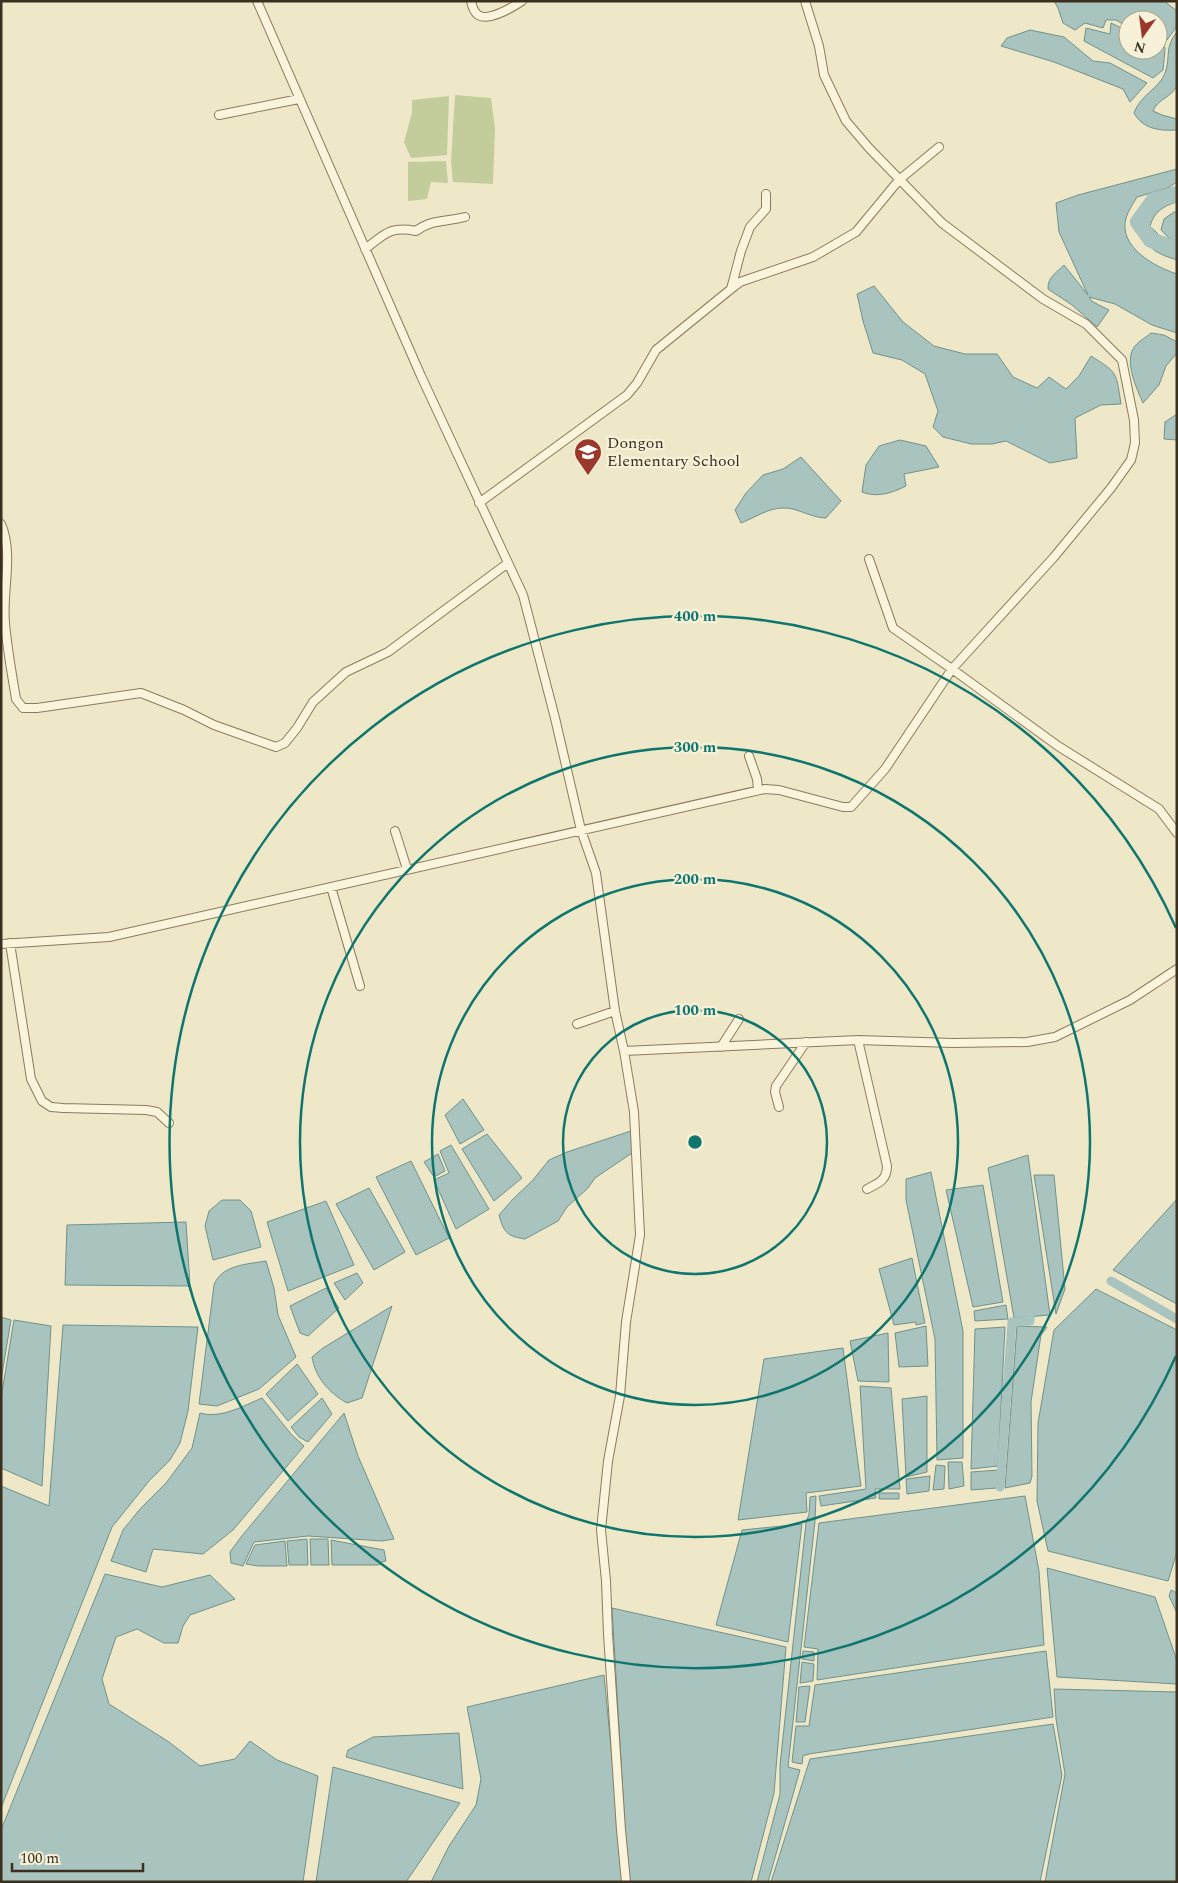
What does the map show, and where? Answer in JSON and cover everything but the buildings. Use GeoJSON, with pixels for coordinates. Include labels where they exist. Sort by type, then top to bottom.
{"type":"FeatureCollection","features":[{"type":"Feature","properties":{"kind":"street"},"geometry":{"type":"LineString","coordinates":[[257,1],[365,250],[479,504],[523,595],[555,718],[581,830],[596,873],[616,1011],[634,1112],[640,1235],[626,1322],[620,1396],[608,1461],[601,1530],[626,1882]]}},
{"type":"Feature","properties":{"kind":"street"},"geometry":{"type":"LineString","coordinates":[[471,1],[475,12],[485,18],[509,9],[522,1]]}},
{"type":"Feature","properties":{"kind":"street"},"geometry":{"type":"LineString","coordinates":[[1,944],[109,937],[758,790],[772,788],[843,807],[851,807],[885,769],[952,669],[1054,557],[1111,488],[1131,460],[1134,443],[1134,420],[1122,360],[1086,324],[1043,298],[942,223],[846,120],[824,75],[819,46],[805,1]]}},
{"type":"Feature","properties":{"kind":"street"},"geometry":{"type":"LineString","coordinates":[[219,115],[300,99]]}},
{"type":"Feature","properties":{"kind":"street"},"geometry":{"type":"LineString","coordinates":[[479,504],[626,395],[637,383],[656,350],[740,282],[813,257],[856,232],[900,180],[939,147]]}},
{"type":"Feature","properties":{"kind":"street"},"geometry":{"type":"LineString","coordinates":[[731,289],[741,251],[750,227],[766,209],[766,194]]}},
{"type":"Feature","properties":{"kind":"street"},"geometry":{"type":"LineString","coordinates":[[365,250],[386,232],[394,229],[416,231],[428,223],[447,222],[465,217]]}},
{"type":"Feature","properties":{"kind":"street"},"geometry":{"type":"LineString","coordinates":[[1,524],[4,531],[6,549],[5,622],[16,699],[24,708],[38,708],[141,693],[184,710],[214,725],[276,747],[285,743],[313,702],[346,672],[388,652],[508,563]]}},
{"type":"Feature","properties":{"kind":"street"},"geometry":{"type":"LineString","coordinates":[[869,559],[892,627],[1058,746],[1159,809],[1177,833]]}},
{"type":"Feature","properties":{"kind":"street"},"geometry":{"type":"LineString","coordinates":[[749,756],[757,779],[758,790]]}},
{"type":"Feature","properties":{"kind":"street"},"geometry":{"type":"LineString","coordinates":[[395,831],[407,869]]}},
{"type":"Feature","properties":{"kind":"street"},"geometry":{"type":"LineString","coordinates":[[331,887],[360,986]]}},
{"type":"Feature","properties":{"kind":"street"},"geometry":{"type":"LineString","coordinates":[[10,943],[32,1079],[42,1101],[50,1107],[56,1108],[146,1110],[157,1112],[169,1123]]}},
{"type":"Feature","properties":{"kind":"street"},"geometry":{"type":"LineString","coordinates":[[624,1051],[858,1040],[962,1043],[1028,1042],[1055,1037],[1130,1000],[1177,969]]}},
{"type":"Feature","properties":{"kind":"street"},"geometry":{"type":"LineString","coordinates":[[577,1024],[616,1011]]}},
{"type":"Feature","properties":{"kind":"street"},"geometry":{"type":"LineString","coordinates":[[721,1047],[739,1019]]}},
{"type":"Feature","properties":{"kind":"street"},"geometry":{"type":"LineString","coordinates":[[858,1040],[887,1166],[884,1180],[867,1189]]}},
{"type":"Feature","properties":{"kind":"street"},"geometry":{"type":"LineString","coordinates":[[779,1107],[775,1092],[776,1086],[806,1042]]}},
{"type":"Feature","properties":{"kind":"green space"},"geometry":{"type":"Polygon","coordinates":[[[455,95],[491,98],[495,128],[493,184],[453,182],[451,161],[455,95]]]}},
{"type":"Feature","properties":{"kind":"green space"},"geometry":{"type":"Polygon","coordinates":[[[449,96],[447,155],[411,158],[404,142],[412,113],[412,100],[449,96]]]}},
{"type":"Feature","properties":{"kind":"green space"},"geometry":{"type":"Polygon","coordinates":[[[446,161],[448,183],[431,182],[427,199],[408,201],[408,162],[446,161]]]}},
{"type":"Feature","properties":{"kind":"water"},"geometry":{"type":"Polygon","coordinates":[[[1054,1],[1164,1],[1177,11],[1177,26],[1168,39],[1168,10],[1118,10],[1118,21],[1106,20],[1103,28],[1085,23],[1075,30],[1063,23],[1054,1]]]}},
{"type":"Feature","properties":{"kind":"water"},"geometry":{"type":"Polygon","coordinates":[[[1111,23],[1118,26],[1118,59],[1084,41],[1086,28],[1110,34],[1111,23]]]}},
{"type":"Feature","properties":{"kind":"water"},"geometry":{"type":"Polygon","coordinates":[[[1030,30],[1064,37],[1093,61],[1110,63],[1147,83],[1130,102],[1123,89],[1054,62],[1001,46],[1007,38],[1030,30]]]}},
{"type":"Feature","properties":{"kind":"water"},"geometry":{"type":"Polygon","coordinates":[[[1177,32],[1177,85],[1153,111],[1177,119],[1177,130],[1164,130],[1147,126],[1134,113],[1141,101],[1159,83],[1165,73],[1170,43],[1177,32]]]}},
{"type":"Feature","properties":{"kind":"water"},"geometry":{"type":"Polygon","coordinates":[[[1119,60],[1164,60],[1163,70],[1153,78],[1119,60]]]}},
{"type":"Feature","properties":{"kind":"water"},"geometry":{"type":"Polygon","coordinates":[[[1177,169],[1177,182],[1168,188],[1137,197],[1127,215],[1125,228],[1127,238],[1140,254],[1149,261],[1177,274],[1177,333],[1152,325],[1115,304],[1089,297],[1093,302],[1109,310],[1097,327],[1072,305],[1048,289],[1051,278],[1064,265],[1088,295],[1059,232],[1056,203],[1078,195],[1177,169]]]}},
{"type":"Feature","properties":{"kind":"water"},"geometry":{"type":"Polygon","coordinates":[[[1177,197],[1177,202],[1167,205],[1157,213],[1150,226],[1163,239],[1177,245],[1177,260],[1164,256],[1151,247],[1140,232],[1146,217],[1153,208],[1162,202],[1177,197]]]}},
{"type":"Feature","properties":{"kind":"water"},"geometry":{"type":"Polygon","coordinates":[[[1177,212],[1177,242],[1169,238],[1161,230],[1164,219],[1177,212]]]}},
{"type":"Feature","properties":{"kind":"water"},"geometry":{"type":"Polygon","coordinates":[[[874,286],[903,322],[934,346],[965,354],[997,354],[1013,377],[1037,388],[1049,377],[1066,389],[1079,376],[1091,356],[1114,374],[1121,404],[1101,405],[1075,418],[1077,458],[1050,463],[1006,441],[992,444],[971,444],[943,437],[933,427],[938,411],[925,374],[902,360],[873,353],[857,294],[874,286]]]}},
{"type":"Feature","properties":{"kind":"water"},"geometry":{"type":"Polygon","coordinates":[[[1151,333],[1164,335],[1177,342],[1177,353],[1166,366],[1159,385],[1143,403],[1130,362],[1133,349],[1151,333]]]}},
{"type":"Feature","properties":{"kind":"water"},"geometry":{"type":"Polygon","coordinates":[[[1177,414],[1177,440],[1164,439],[1165,422],[1177,414]]]}},
{"type":"Feature","properties":{"kind":"water"},"geometry":{"type":"Polygon","coordinates":[[[900,440],[926,446],[939,467],[904,474],[906,486],[890,493],[873,495],[862,492],[866,465],[879,446],[900,440]]]}},
{"type":"Feature","properties":{"kind":"water"},"geometry":{"type":"Polygon","coordinates":[[[801,457],[841,501],[826,518],[820,518],[793,509],[777,508],[741,523],[735,510],[746,493],[763,475],[783,469],[801,457]]]}},
{"type":"Feature","properties":{"kind":"water"},"geometry":{"type":"Polygon","coordinates":[[[463,1099],[484,1130],[460,1144],[445,1115],[463,1099]]]}},
{"type":"Feature","properties":{"kind":"water"},"geometry":{"type":"Polygon","coordinates":[[[634,1130],[632,1153],[595,1178],[588,1188],[567,1207],[558,1221],[525,1239],[514,1237],[507,1233],[499,1215],[533,1180],[549,1160],[567,1152],[634,1130]]]}},
{"type":"Feature","properties":{"kind":"water"},"geometry":{"type":"Polygon","coordinates":[[[487,1134],[522,1178],[494,1201],[462,1149],[487,1134]]]}},
{"type":"Feature","properties":{"kind":"water"},"geometry":{"type":"Polygon","coordinates":[[[451,1145],[489,1209],[456,1229],[434,1180],[449,1173],[440,1151],[451,1145]]]}},
{"type":"Feature","properties":{"kind":"water"},"geometry":{"type":"Polygon","coordinates":[[[438,1154],[445,1171],[434,1177],[424,1162],[438,1154]]]}},
{"type":"Feature","properties":{"kind":"water"},"geometry":{"type":"Polygon","coordinates":[[[1028,1155],[1050,1315],[1014,1318],[988,1168],[1028,1155]]]}},
{"type":"Feature","properties":{"kind":"water"},"geometry":{"type":"Polygon","coordinates":[[[411,1161],[449,1238],[416,1255],[376,1177],[411,1161]]]}},
{"type":"Feature","properties":{"kind":"water"},"geometry":{"type":"Polygon","coordinates":[[[931,1172],[963,1331],[963,1458],[937,1460],[935,1339],[906,1200],[906,1179],[931,1172]]]}},
{"type":"Feature","properties":{"kind":"water"},"geometry":{"type":"Polygon","coordinates":[[[1034,1175],[1054,1175],[1065,1289],[1056,1314],[1034,1175]]]}},
{"type":"Feature","properties":{"kind":"water"},"geometry":{"type":"Polygon","coordinates":[[[983,1185],[1003,1302],[973,1307],[946,1190],[983,1185]]]}},
{"type":"Feature","properties":{"kind":"water"},"geometry":{"type":"Polygon","coordinates":[[[369,1188],[405,1252],[374,1270],[336,1204],[369,1188]]]}},
{"type":"Feature","properties":{"kind":"water"},"geometry":{"type":"Polygon","coordinates":[[[1177,1199],[1177,1304],[1113,1270],[1177,1199]]]}},
{"type":"Feature","properties":{"kind":"water"},"geometry":{"type":"Polygon","coordinates":[[[222,1200],[240,1200],[251,1211],[261,1247],[213,1260],[205,1226],[209,1211],[222,1200]]]}},
{"type":"Feature","properties":{"kind":"water"},"geometry":{"type":"Polygon","coordinates":[[[326,1201],[354,1265],[288,1291],[267,1222],[326,1201]]]}},
{"type":"Feature","properties":{"kind":"water"},"geometry":{"type":"Polygon","coordinates":[[[186,1222],[190,1286],[65,1285],[67,1225],[186,1222]]]}},
{"type":"Feature","properties":{"kind":"water"},"geometry":{"type":"Polygon","coordinates":[[[912,1258],[925,1323],[916,1325],[916,1322],[894,1325],[879,1269],[912,1258]]]}},
{"type":"Feature","properties":{"kind":"water"},"geometry":{"type":"Polygon","coordinates":[[[266,1261],[274,1288],[278,1315],[296,1357],[259,1389],[217,1406],[199,1404],[214,1285],[218,1278],[229,1269],[266,1261]]]}},
{"type":"Feature","properties":{"kind":"water"},"geometry":{"type":"Polygon","coordinates":[[[357,1273],[363,1283],[345,1300],[334,1283],[357,1273]]]}},
{"type":"Feature","properties":{"kind":"water"},"geometry":{"type":"Polygon","coordinates":[[[326,1288],[339,1308],[308,1336],[300,1333],[290,1306],[326,1288]]]}},
{"type":"Feature","properties":{"kind":"water"},"geometry":{"type":"Polygon","coordinates":[[[1096,1289],[1177,1330],[1177,1552],[1168,1581],[1048,1551],[1037,1501],[1038,1423],[1054,1330],[1096,1289]]]}},
{"type":"Feature","properties":{"kind":"water"},"geometry":{"type":"Polygon","coordinates":[[[1006,1305],[1008,1319],[975,1321],[974,1311],[1006,1305]]]}},
{"type":"Feature","properties":{"kind":"water"},"geometry":{"type":"Polygon","coordinates":[[[392,1306],[362,1398],[347,1403],[324,1384],[316,1371],[312,1357],[323,1348],[392,1306]]]}},
{"type":"Feature","properties":{"kind":"water"},"geometry":{"type":"Polygon","coordinates":[[[1,1317],[11,1320],[1,1380],[1,1317]]]}},
{"type":"Feature","properties":{"kind":"water"},"geometry":{"type":"Polygon","coordinates":[[[14,1320],[51,1326],[42,1486],[1,1468],[1,1398],[14,1320]]]}},
{"type":"Feature","properties":{"kind":"water"},"geometry":{"type":"Polygon","coordinates":[[[63,1325],[198,1327],[188,1411],[180,1443],[170,1460],[149,1481],[112,1527],[1,1808],[1,1486],[49,1506],[63,1325]]]}},
{"type":"Feature","properties":{"kind":"water"},"geometry":{"type":"Polygon","coordinates":[[[926,1326],[928,1366],[899,1367],[895,1333],[926,1326]]]}},
{"type":"Feature","properties":{"kind":"water"},"geometry":{"type":"Polygon","coordinates":[[[1017,1326],[1047,1327],[1041,1335],[1031,1402],[1032,1476],[1030,1483],[1005,1488],[1017,1326]]]}},
{"type":"Feature","properties":{"kind":"water"},"geometry":{"type":"Polygon","coordinates":[[[1005,1327],[998,1466],[971,1469],[975,1329],[1005,1327]]]}},
{"type":"Feature","properties":{"kind":"water"},"geometry":{"type":"Polygon","coordinates":[[[888,1333],[889,1382],[858,1381],[850,1341],[888,1333]]]}},
{"type":"Feature","properties":{"kind":"water"},"geometry":{"type":"Polygon","coordinates":[[[843,1348],[861,1486],[806,1493],[807,1512],[738,1520],[764,1359],[843,1348]]]}},
{"type":"Feature","properties":{"kind":"water"},"geometry":{"type":"Polygon","coordinates":[[[297,1364],[318,1394],[288,1421],[266,1394],[297,1364]]]}},
{"type":"Feature","properties":{"kind":"water"},"geometry":{"type":"Polygon","coordinates":[[[860,1386],[891,1388],[900,1489],[875,1489],[876,1498],[821,1506],[819,1496],[866,1489],[860,1386]]]}},
{"type":"Feature","properties":{"kind":"water"},"geometry":{"type":"Polygon","coordinates":[[[927,1396],[927,1472],[906,1477],[902,1399],[927,1396]]]}},
{"type":"Feature","properties":{"kind":"water"},"geometry":{"type":"Polygon","coordinates":[[[262,1398],[291,1434],[304,1446],[233,1530],[203,1554],[153,1549],[146,1572],[111,1561],[123,1530],[140,1509],[166,1483],[192,1448],[200,1413],[224,1413],[262,1398]]]}},
{"type":"Feature","properties":{"kind":"water"},"geometry":{"type":"Polygon","coordinates":[[[322,1398],[332,1414],[308,1442],[299,1437],[291,1427],[322,1398]]]}},
{"type":"Feature","properties":{"kind":"water"},"geometry":{"type":"Polygon","coordinates":[[[344,1413],[358,1456],[394,1539],[382,1541],[308,1536],[254,1542],[243,1566],[231,1563],[230,1552],[241,1537],[344,1413]]]}},
{"type":"Feature","properties":{"kind":"water"},"geometry":{"type":"Polygon","coordinates":[[[948,1462],[962,1462],[964,1486],[949,1489],[948,1462]]]}},
{"type":"Feature","properties":{"kind":"water"},"geometry":{"type":"Polygon","coordinates":[[[936,1465],[945,1466],[944,1489],[933,1490],[936,1465]]]}},
{"type":"Feature","properties":{"kind":"water"},"geometry":{"type":"Polygon","coordinates":[[[999,1470],[997,1488],[971,1490],[971,1472],[999,1470]]]}},
{"type":"Feature","properties":{"kind":"water"},"geometry":{"type":"Polygon","coordinates":[[[930,1476],[929,1491],[907,1494],[906,1479],[930,1476]]]}},
{"type":"Feature","properties":{"kind":"water"},"geometry":{"type":"Polygon","coordinates":[[[879,1493],[899,1493],[899,1499],[879,1499],[879,1493]]]}},
{"type":"Feature","properties":{"kind":"water"},"geometry":{"type":"Polygon","coordinates":[[[816,1496],[815,1521],[788,1767],[800,1770],[768,1882],[757,1882],[780,1794],[780,1765],[806,1523],[809,1514],[810,1497],[816,1496]]]}},
{"type":"Feature","properties":{"kind":"water"},"geometry":{"type":"Polygon","coordinates":[[[1025,1496],[1039,1571],[1044,1645],[817,1680],[818,1649],[804,1647],[819,1523],[1025,1496]]]}},
{"type":"Feature","properties":{"kind":"water"},"geometry":{"type":"Polygon","coordinates":[[[802,1524],[788,1642],[716,1625],[742,1530],[802,1524]]]}},
{"type":"Feature","properties":{"kind":"water"},"geometry":{"type":"Polygon","coordinates":[[[307,1539],[308,1565],[289,1565],[287,1541],[307,1539]]]}},
{"type":"Feature","properties":{"kind":"water"},"geometry":{"type":"Polygon","coordinates":[[[310,1539],[328,1539],[329,1565],[311,1565],[310,1539]]]}},
{"type":"Feature","properties":{"kind":"water"},"geometry":{"type":"Polygon","coordinates":[[[331,1540],[384,1550],[386,1561],[381,1562],[379,1565],[332,1565],[331,1540]]]}},
{"type":"Feature","properties":{"kind":"water"},"geometry":{"type":"Polygon","coordinates":[[[285,1541],[287,1566],[246,1564],[255,1545],[285,1541]]]}},
{"type":"Feature","properties":{"kind":"water"},"geometry":{"type":"Polygon","coordinates":[[[1047,1568],[1155,1597],[1177,1661],[1177,1684],[1057,1677],[1047,1568]]]}},
{"type":"Feature","properties":{"kind":"water"},"geometry":{"type":"Polygon","coordinates":[[[105,1574],[162,1587],[210,1575],[235,1599],[190,1615],[183,1626],[178,1643],[164,1643],[137,1629],[116,1637],[102,1679],[109,1704],[169,1742],[200,1766],[235,1759],[250,1741],[277,1760],[318,1776],[303,1882],[1,1882],[1,1830],[105,1574]]]}},
{"type":"Feature","properties":{"kind":"water"},"geometry":{"type":"Polygon","coordinates":[[[1171,1590],[1177,1593],[1177,1613],[1169,1596],[1171,1590]]]}},
{"type":"Feature","properties":{"kind":"water"},"geometry":{"type":"Polygon","coordinates":[[[612,1608],[786,1647],[774,1793],[751,1882],[630,1882],[625,1830],[612,1608]]]}},
{"type":"Feature","properties":{"kind":"water"},"geometry":{"type":"Polygon","coordinates":[[[803,1651],[814,1652],[814,1661],[802,1659],[803,1651]]]}},
{"type":"Feature","properties":{"kind":"water"},"geometry":{"type":"Polygon","coordinates":[[[1046,1651],[1053,1717],[809,1754],[803,1756],[802,1764],[792,1762],[796,1726],[809,1726],[815,1685],[1046,1651]]]}},
{"type":"Feature","properties":{"kind":"water"},"geometry":{"type":"Polygon","coordinates":[[[802,1662],[814,1664],[813,1681],[800,1683],[802,1662]]]}},
{"type":"Feature","properties":{"kind":"water"},"geometry":{"type":"Polygon","coordinates":[[[604,1675],[624,1882],[431,1882],[449,1846],[476,1805],[481,1779],[467,1707],[604,1675]]]}},
{"type":"Feature","properties":{"kind":"water"},"geometry":{"type":"Polygon","coordinates":[[[810,1686],[805,1722],[796,1722],[799,1687],[810,1686]]]}},
{"type":"Feature","properties":{"kind":"water"},"geometry":{"type":"Polygon","coordinates":[[[1054,1689],[1177,1692],[1177,1882],[1045,1882],[1065,1774],[1056,1719],[1054,1689]]]}},
{"type":"Feature","properties":{"kind":"water"},"geometry":{"type":"Polygon","coordinates":[[[1053,1724],[1062,1775],[1040,1882],[771,1882],[810,1759],[1053,1724]]]}},
{"type":"Feature","properties":{"kind":"water"},"geometry":{"type":"Polygon","coordinates":[[[459,1733],[463,1789],[346,1757],[348,1750],[373,1737],[459,1733]]]}},
{"type":"Feature","properties":{"kind":"water"},"geometry":{"type":"Polygon","coordinates":[[[333,1767],[460,1803],[406,1882],[316,1882],[333,1767]]]}},
{"type":"Feature","properties":{"kind":"waterway"},"geometry":{"type":"LineString","coordinates":[[1177,194],[1154,200],[1138,222],[1151,240],[1177,249]]}},
{"type":"Feature","properties":{"kind":"waterway"},"geometry":{"type":"LineString","coordinates":[[1111,1281],[1177,1319]]}},
{"type":"Feature","properties":{"kind":"waterway"},"geometry":{"type":"LineString","coordinates":[[1000,1487],[1012,1322],[1030,1321],[1030,1306]]}},
{"type":"Feature","properties":{"kind":"place","name":"Dongon Elementary School"},"geometry":{"type":"Point","coordinates":[588,476]}}]}
